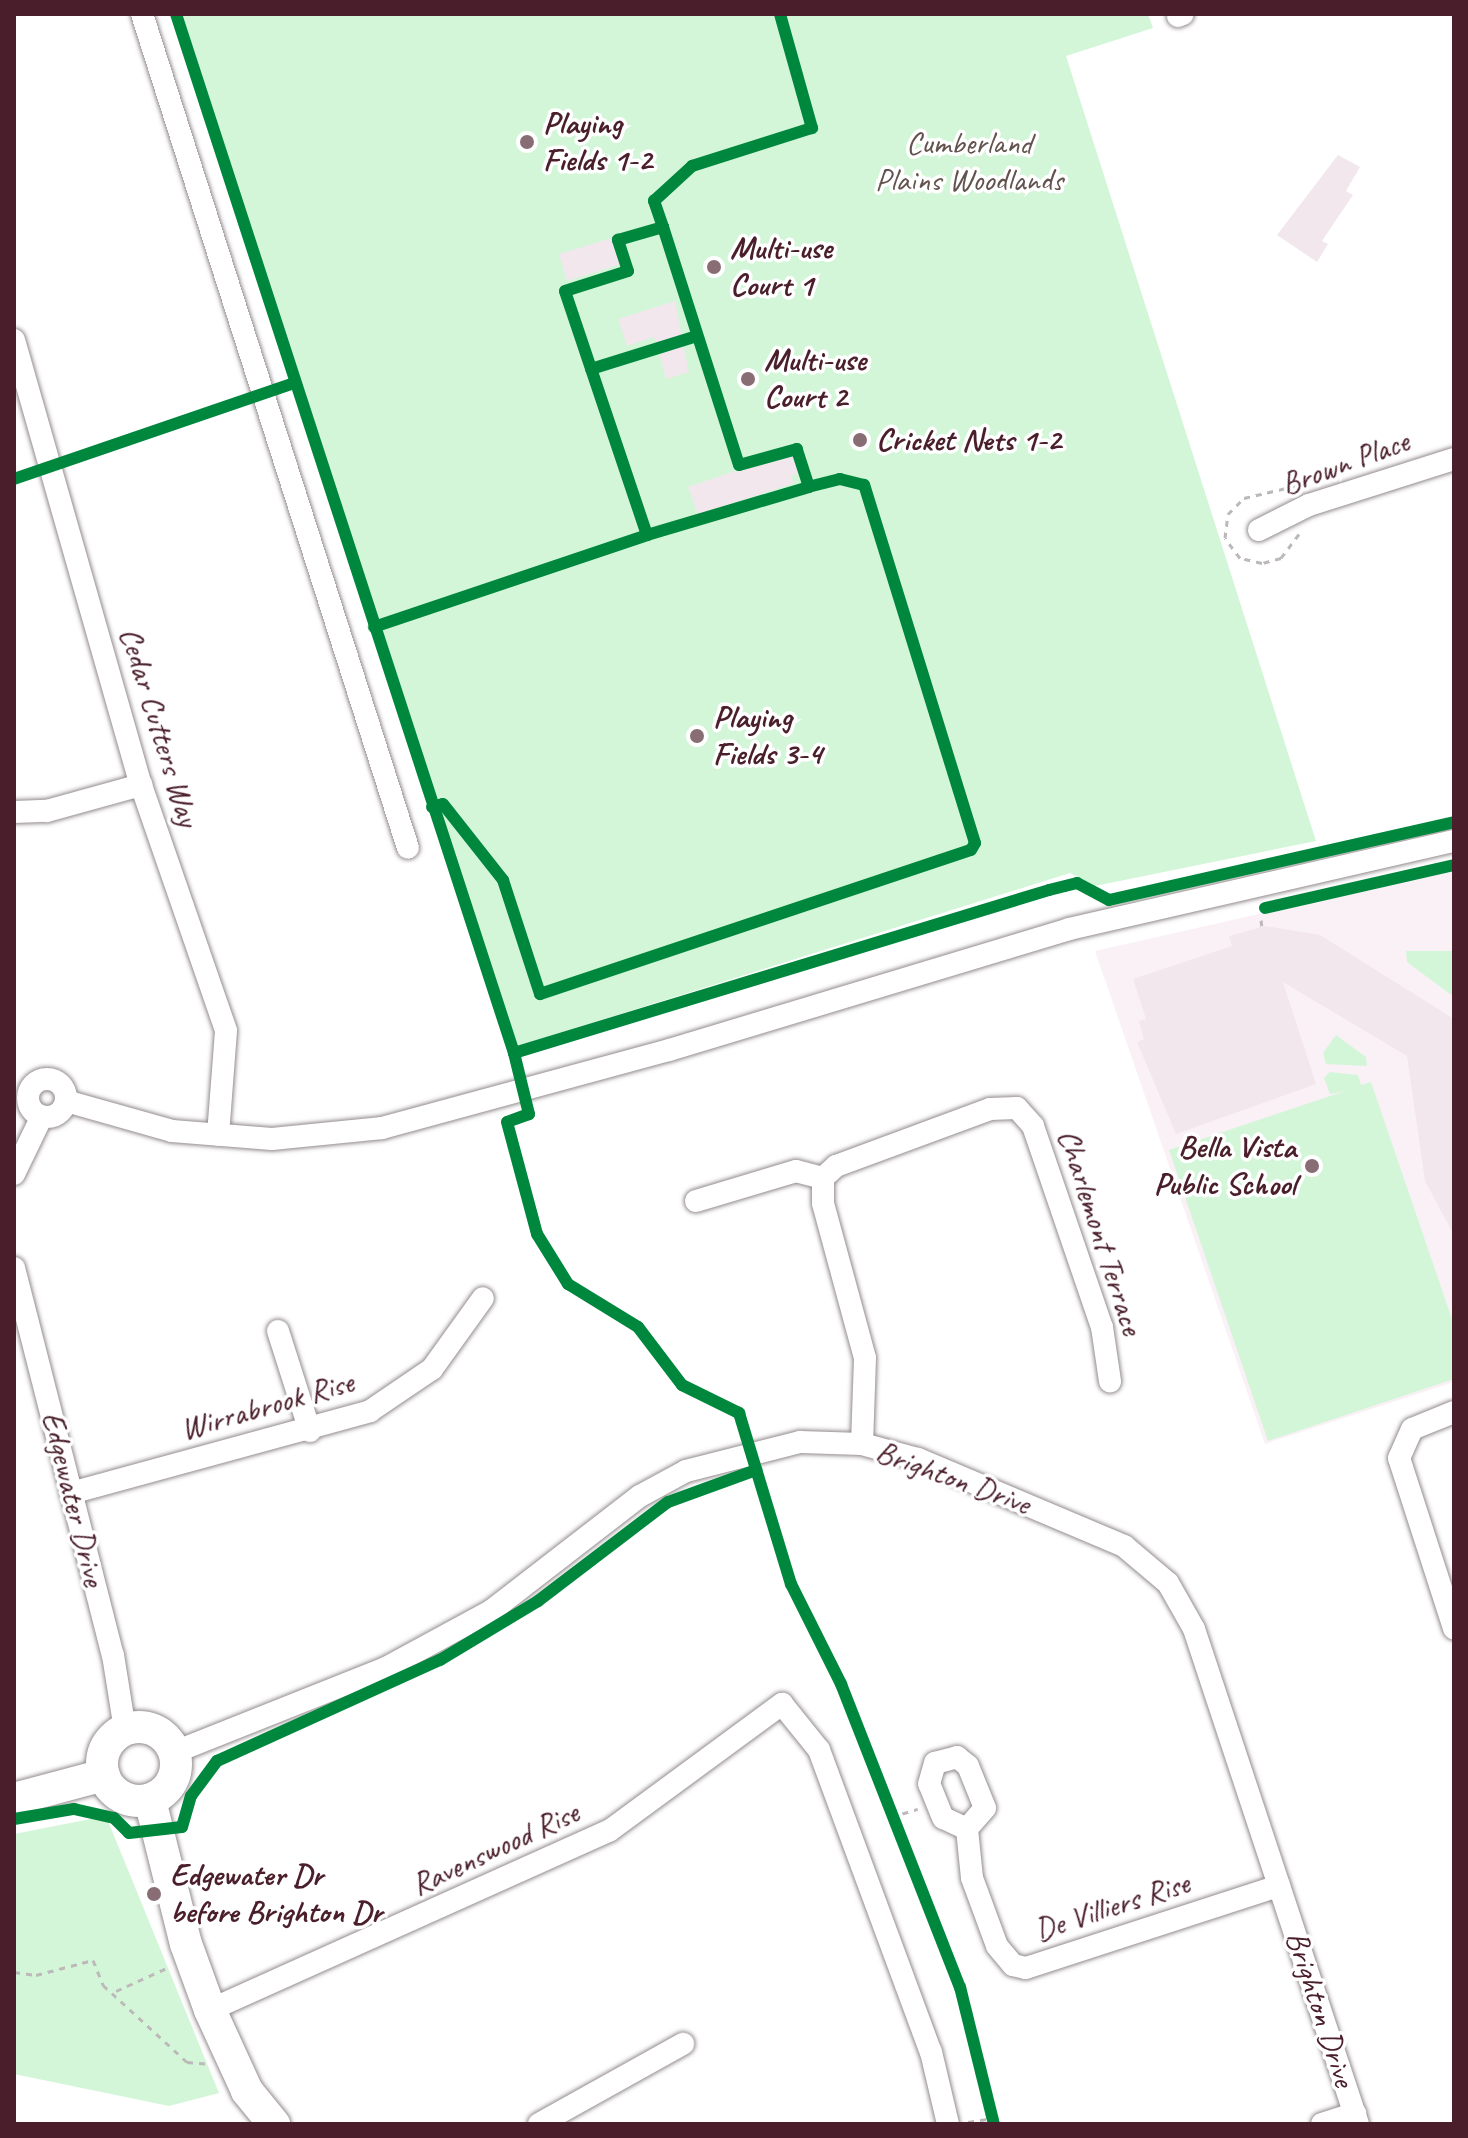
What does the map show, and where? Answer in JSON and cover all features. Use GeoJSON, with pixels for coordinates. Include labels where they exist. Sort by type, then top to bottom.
{"type":"FeatureCollection","features":[{"type":"Feature","properties":{"kind":"street"},"geometry":{"type":"LineString","coordinates":[[142,14],[408,848]]}},
{"type":"Feature","properties":{"kind":"street","name":"Cedar Cutters Way"},"geometry":{"type":"LineString","coordinates":[[14,340],[141,785],[226,1031],[218,1135]]}},
{"type":"Feature","properties":{"kind":"street","name":"Brown Place"},"geometry":{"type":"LineString","coordinates":[[1259,530],[1309,505],[1454,459]]}},
{"type":"Feature","properties":{"kind":"street"},"geometry":{"type":"LineString","coordinates":[[14,812],[47,811],[141,785]]}},
{"type":"Feature","properties":{"kind":"street"},"geometry":{"type":"LineString","coordinates":[[66,1101],[172,1131],[272,1139],[396,1125],[669,1050],[1069,929],[1454,841]]}},
{"type":"Feature","properties":{"kind":"street"},"geometry":{"type":"LineString","coordinates":[[52,1080],[62,1087],[66,1101],[57,1114],[42,1116],[31,1107],[23,1086],[52,1080]]}},
{"type":"Feature","properties":{"kind":"street","name":"Charlemont Terrace"},"geometry":{"type":"LineString","coordinates":[[823,1178],[836,1166],[990,1109],[1017,1108],[1033,1126],[1102,1327],[1110,1381]]}},
{"type":"Feature","properties":{"kind":"street"},"geometry":{"type":"LineString","coordinates":[[14,1174],[42,1116]]}},
{"type":"Feature","properties":{"kind":"street"},"geometry":{"type":"LineString","coordinates":[[696,1201],[796,1171],[823,1178],[823,1203],[865,1358],[862,1444]]}},
{"type":"Feature","properties":{"kind":"street","name":"Edgewater Drive"},"geometry":{"type":"LineString","coordinates":[[14,1268],[71,1493],[125,1730]]}},
{"type":"Feature","properties":{"kind":"street","name":"Wirrabrook Rise"},"geometry":{"type":"LineString","coordinates":[[71,1493],[310,1431],[370,1411],[432,1369],[483,1298]]}},
{"type":"Feature","properties":{"kind":"street"},"geometry":{"type":"LineString","coordinates":[[278,1331],[310,1431]]}},
{"type":"Feature","properties":{"kind":"street"},"geometry":{"type":"LineString","coordinates":[[1454,1412],[1412,1429],[1399,1447],[1401,1471],[1454,1628]]}},
{"type":"Feature","properties":{"kind":"street","name":"Brighton Drive"},"geometry":{"type":"LineString","coordinates":[[175,1752],[306,1704],[478,1618],[640,1496],[686,1471],[772,1445],[862,1444],[918,1459],[1149,1562],[1194,1629],[1356,2119]]}},
{"type":"Feature","properties":{"kind":"street","name":"Ravenswood Rise"},"geometry":{"type":"LineString","coordinates":[[210,2010],[609,1831],[782,1704],[819,1750],[931,2052],[948,2124]]}},
{"type":"Feature","properties":{"kind":"street"},"geometry":{"type":"LineString","coordinates":[[125,1730],[155,1730],[175,1752],[173,1781],[150,1800],[116,1794],[104,1775],[103,1753],[125,1730]]}},
{"type":"Feature","properties":{"kind":"street"},"geometry":{"type":"LineString","coordinates":[[14,1799],[104,1775]]}},
{"type":"Feature","properties":{"kind":"street"},"geometry":{"type":"LineString","coordinates":[[150,1800],[186,1944],[210,2010],[247,2091],[274,2124]]}},
{"type":"Feature","properties":{"kind":"street","name":"De Villiers Rise"},"geometry":{"type":"LineString","coordinates":[[967,1829],[972,1878],[997,1946],[1013,1965],[1026,1968],[1279,1886]]}},
{"type":"Feature","properties":{"kind":"street"},"geometry":{"type":"LineString","coordinates":[[539,2124],[683,2044]]}},
{"type":"Feature","properties":{"kind":"street"},"geometry":{"type":"LineString","coordinates":[[1322,2124],[1356,2119]]}},
{"type":"Feature","properties":{"kind":"path"},"geometry":{"type":"LineString","coordinates":[[1261,920],[1262,927]]}},
{"type":"Feature","properties":{"kind":"path"},"geometry":{"type":"LineString","coordinates":[[886,1802],[894,1823],[927,1806]]}},
{"type":"Feature","properties":{"kind":"path"},"geometry":{"type":"LineString","coordinates":[[14,1972],[36,1975],[87,1957],[97,1966],[100,1979],[187,2062],[208,2064]]}},
{"type":"Feature","properties":{"kind":"path"},"geometry":{"type":"LineString","coordinates":[[116,1991],[168,1967]]}},
{"type":"Feature","properties":{"kind":"path"},"geometry":{"type":"LineString","coordinates":[[958,2124],[993,2121],[985,2104]]}},
{"type":"Feature","properties":{"kind":"shaded area","name":"Bella Vista Public School"},"geometry":{"type":"Polygon","coordinates":[[[1454,870],[1454,1382],[1265,1444],[1095,951],[1454,870]]]}},
{"type":"Feature","properties":{"kind":"green space","name":"Cumberland Plains Woodlands"},"geometry":{"type":"Polygon","coordinates":[[[172,14],[1148,14],[1153,28],[1066,56],[1316,841],[1095,886],[1070,873],[515,1047],[172,14]]]}},
{"type":"Feature","properties":{"kind":"green space"},"geometry":{"type":"Polygon","coordinates":[[[1406,951],[1454,951],[1454,997],[1407,962],[1406,951]]]}},
{"type":"Feature","properties":{"kind":"green space"},"geometry":{"type":"Polygon","coordinates":[[[1336,1035],[1366,1057],[1367,1066],[1326,1064],[1323,1053],[1336,1035]]]}},
{"type":"Feature","properties":{"kind":"green space"},"geometry":{"type":"Polygon","coordinates":[[[1330,1072],[1358,1075],[1361,1085],[1371,1082],[1454,1325],[1454,1379],[1268,1441],[1169,1150],[1345,1091],[1330,1094],[1324,1078],[1330,1072]]]}},
{"type":"Feature","properties":{"kind":"green space"},"geometry":{"type":"Polygon","coordinates":[[[106,1816],[219,2093],[169,2106],[14,2074],[14,1834],[106,1816]]]}},
{"type":"Feature","properties":{"kind":"building"},"geometry":{"type":"Polygon","coordinates":[[[1338,155],[1360,167],[1346,191],[1353,195],[1322,241],[1328,244],[1317,262],[1277,235],[1338,155]]]}},
{"type":"Feature","properties":{"kind":"building"},"geometry":{"type":"Polygon","coordinates":[[[612,238],[621,264],[567,281],[559,254],[612,238]]]}},
{"type":"Feature","properties":{"kind":"building"},"geometry":{"type":"Polygon","coordinates":[[[675,301],[689,372],[666,379],[654,337],[627,346],[618,319],[675,301]]]}},
{"type":"Feature","properties":{"kind":"building"},"geometry":{"type":"Polygon","coordinates":[[[782,455],[794,457],[800,473],[791,476],[794,483],[698,515],[688,487],[782,455]]]}},
{"type":"Feature","properties":{"kind":"building"},"geometry":{"type":"Polygon","coordinates":[[[1265,926],[1320,935],[1454,1019],[1454,1235],[1425,1181],[1407,1056],[1283,982],[1316,1084],[1176,1134],[1137,1042],[1144,1039],[1139,1021],[1146,1019],[1133,979],[1232,946],[1229,936],[1265,926]]]}},
{"type":"Feature","properties":{"kind":"cycle path"},"geometry":{"type":"LineString","coordinates":[[176,14],[514,1053],[529,1114],[507,1122],[537,1234],[568,1284],[638,1327],[682,1385],[739,1413],[791,1584],[841,1684],[960,1987],[994,2124]]}},
{"type":"Feature","properties":{"kind":"cycle path"},"geometry":{"type":"LineString","coordinates":[[374,627],[647,535],[565,291],[628,271],[618,240],[663,227],[654,201],[692,166],[812,128],[780,14]]}},
{"type":"Feature","properties":{"kind":"cycle path"},"geometry":{"type":"LineString","coordinates":[[432,807],[443,804],[503,880],[540,994],[971,850],[975,843],[864,485],[840,479],[809,487],[797,449],[739,465],[663,227]]}},
{"type":"Feature","properties":{"kind":"cycle path"},"geometry":{"type":"LineString","coordinates":[[591,369],[697,336]]}},
{"type":"Feature","properties":{"kind":"cycle path"},"geometry":{"type":"LineString","coordinates":[[14,479],[294,383]]}},
{"type":"Feature","properties":{"kind":"cycle path"},"geometry":{"type":"LineString","coordinates":[[647,535],[809,487]]}},
{"type":"Feature","properties":{"kind":"cycle path"},"geometry":{"type":"LineString","coordinates":[[514,1053],[1077,883],[1109,900],[1454,822]]}},
{"type":"Feature","properties":{"kind":"cycle path"},"geometry":{"type":"LineString","coordinates":[[1265,908],[1454,865]]}},
{"type":"Feature","properties":{"kind":"cycle path"},"geometry":{"type":"LineString","coordinates":[[14,1819],[74,1809],[114,1818],[129,1833],[182,1827],[191,1796],[217,1761],[440,1660],[538,1601],[668,1502],[756,1470]]}},
{"type":"Feature","properties":{"kind":"place","name":"Playing Fields 1-2"},"geometry":{"type":"Point","coordinates":[527,142]}},
{"type":"Feature","properties":{"kind":"place","name":"Multi-use Court 1"},"geometry":{"type":"Point","coordinates":[714,267]}},
{"type":"Feature","properties":{"kind":"place","name":"Multi-use Court 2"},"geometry":{"type":"Point","coordinates":[748,379]}},
{"type":"Feature","properties":{"kind":"place","name":"Cricket Nets 1-2"},"geometry":{"type":"Point","coordinates":[860,440]}},
{"type":"Feature","properties":{"kind":"place","name":"Playing Fields 3-4"},"geometry":{"type":"Point","coordinates":[697,736]}},
{"type":"Feature","properties":{"kind":"place","name":"Bella Vista Public School"},"geometry":{"type":"Point","coordinates":[1312,1166]}},
{"type":"Feature","properties":{"kind":"place","name":"Edgewater Dr before Brighton Dr"},"geometry":{"type":"Point","coordinates":[154,1894]}}]}
